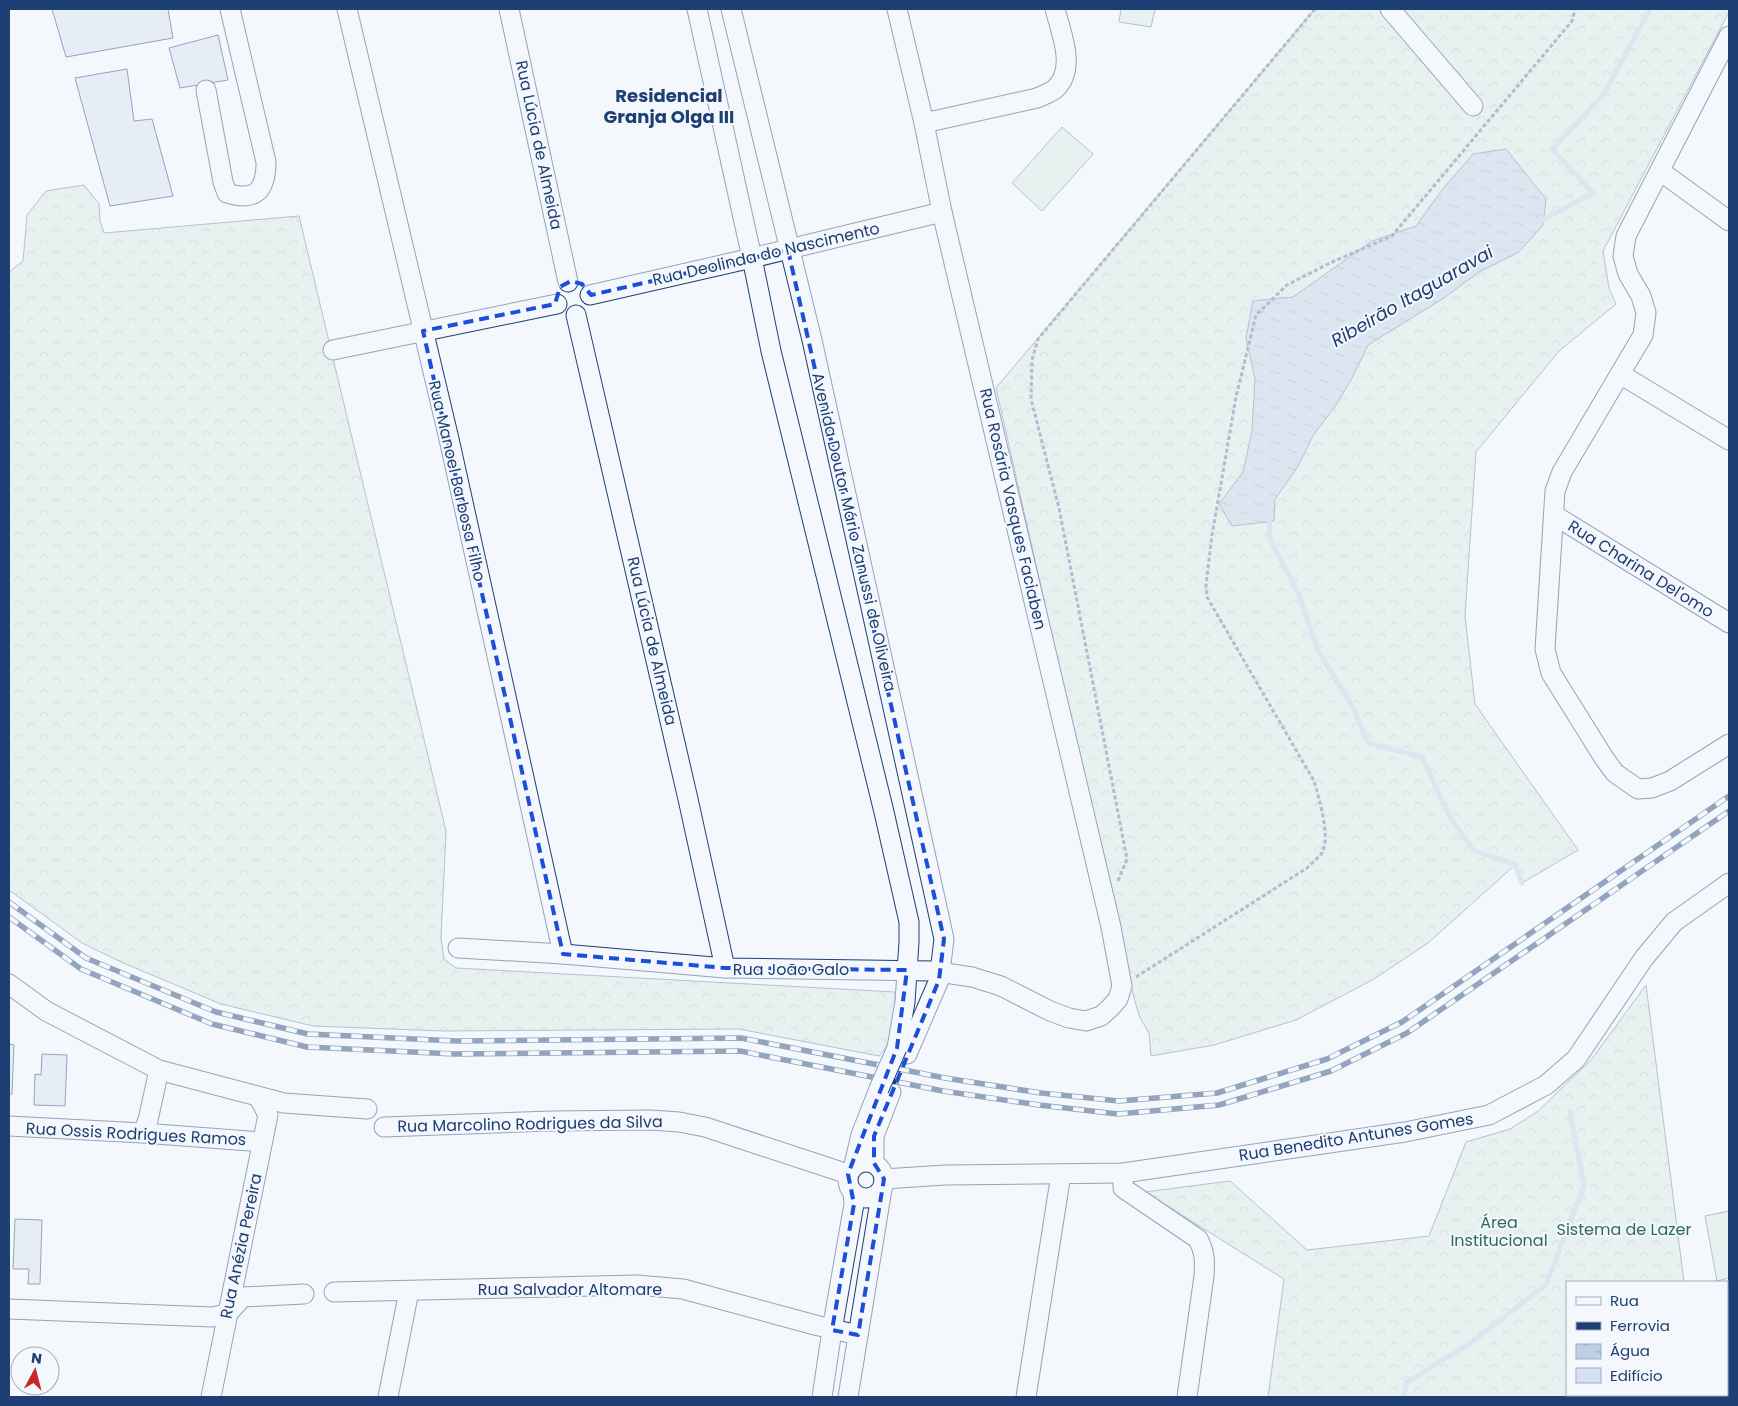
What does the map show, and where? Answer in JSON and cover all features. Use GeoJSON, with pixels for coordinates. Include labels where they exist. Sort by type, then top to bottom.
{"type":"FeatureCollection","features":[{"type":"Feature","properties":{"kind":"street"},"geometry":{"type":"LineString","coordinates":[[206,90],[223,182],[227,193],[240,197],[254,195],[263,185],[266,174],[266,162],[230,9]]}},
{"type":"Feature","properties":{"kind":"street","name":"Rua Manoel Barbosa Filho"},"geometry":{"type":"LineString","coordinates":[[348,9],[449,439],[563,954]]}},
{"type":"Feature","properties":{"kind":"street","name":"Rua Lúcia de Almeida"},"geometry":{"type":"LineString","coordinates":[[509,9],[568,282]]}},
{"type":"Feature","properties":{"kind":"street"},"geometry":{"type":"LineString","coordinates":[[696,9],[771,351],[884,812],[909,922],[902,1051],[885,1090],[861,1135],[851,1169],[848,1184],[853,1193],[854,1204],[822,1397]]}},
{"type":"Feature","properties":{"kind":"street","name":"Avenida Doutor Mário Zanussi de Oliveira"},"geometry":{"type":"LineString","coordinates":[[731,9],[788,250],[812,340],[944,939],[939,980],[902,1051]]}},
{"type":"Feature","properties":{"kind":"street","name":"Rua Rosária Vasques Faciaben"},"geometry":{"type":"LineString","coordinates":[[897,9],[924,123],[942,212],[1107,907],[1122,986]]}},
{"type":"Feature","properties":{"kind":"street"},"geometry":{"type":"LineString","coordinates":[[924,123],[1037,98],[1054,90],[1067,69],[1065,51],[1055,9]]}},
{"type":"Feature","properties":{"kind":"street"},"geometry":{"type":"LineString","coordinates":[[1390,9],[1473,106]]}},
{"type":"Feature","properties":{"kind":"street"},"geometry":{"type":"LineString","coordinates":[[1729,36],[1626,236],[1623,256],[1628,274],[1642,296],[1646,313],[1644,335],[1562,472],[1555,491],[1545,648],[1551,673],[1604,758],[1615,773],[1638,788],[1652,788],[1670,781],[1729,744]]}},
{"type":"Feature","properties":{"kind":"street"},"geometry":{"type":"LineString","coordinates":[[1660,171],[1729,221]]}},
{"type":"Feature","properties":{"kind":"street","name":"Rua Deolinda do Nascimento"},"geometry":{"type":"LineString","coordinates":[[590,295],[788,250],[942,212]]}},
{"type":"Feature","properties":{"kind":"street"},"geometry":{"type":"LineString","coordinates":[[568,282],[582,284],[590,295],[588,308],[576,315],[568,315],[557,304],[557,292],[560,287],[568,282]]}},
{"type":"Feature","properties":{"kind":"street"},"geometry":{"type":"LineString","coordinates":[[334,350],[557,304]]}},
{"type":"Feature","properties":{"kind":"street","name":"Rua Lúcia de Almeida"},"geometry":{"type":"LineString","coordinates":[[576,315],[725,968]]}},
{"type":"Feature","properties":{"kind":"street"},"geometry":{"type":"LineString","coordinates":[[1620,374],[1729,440]]}},
{"type":"Feature","properties":{"kind":"street","name":"Rua Charina Del'omo"},"geometry":{"type":"LineString","coordinates":[[1554,515],[1729,623]]}},
{"type":"Feature","properties":{"kind":"street","name":"Rua Benedito Antunes Gomes"},"geometry":{"type":"LineString","coordinates":[[880,1177],[1123,1173],[1405,1132],[1489,1114],[1546,1085],[1576,1059],[1644,958],[1674,922],[1729,883]]}},
{"type":"Feature","properties":{"kind":"street","name":"Rua João Galo"},"geometry":{"type":"LineString","coordinates":[[458,948],[563,954],[725,968],[940,972],[972,977],[1000,986],[1050,1011],[1069,1018],[1086,1021],[1101,1016],[1110,1008],[1118,999],[1122,986]]}},
{"type":"Feature","properties":{"kind":"street"},"geometry":{"type":"LineString","coordinates":[[9,984],[46,1011],[159,1070],[259,1098],[284,1103],[367,1109]]}},
{"type":"Feature","properties":{"kind":"street"},"geometry":{"type":"LineString","coordinates":[[143,1132],[148,1120],[159,1070]]}},
{"type":"Feature","properties":{"kind":"street"},"geometry":{"type":"LineString","coordinates":[[848,1397],[880,1177],[874,1136],[885,1090]]}},
{"type":"Feature","properties":{"kind":"street","name":"Rua Anézia Pereira"},"geometry":{"type":"LineString","coordinates":[[211,1397],[268,1115],[259,1098]]}},
{"type":"Feature","properties":{"kind":"street","name":"Rua Marcolino Rodrigues da Silva"},"geometry":{"type":"LineString","coordinates":[[384,1127],[551,1121],[650,1120],[679,1122],[705,1127],[851,1169]]}},
{"type":"Feature","properties":{"kind":"street","name":"Rua Ossis Rodrigues Ramos"},"geometry":{"type":"LineString","coordinates":[[9,1126],[143,1132],[262,1142]]}},
{"type":"Feature","properties":{"kind":"street"},"geometry":{"type":"LineString","coordinates":[[851,1169],[864,1161],[880,1177]]}},
{"type":"Feature","properties":{"kind":"street"},"geometry":{"type":"LineString","coordinates":[[1123,1173],[1123,1188],[1198,1239],[1203,1248],[1205,1259],[1204,1276],[1188,1397]]}},
{"type":"Feature","properties":{"kind":"street"},"geometry":{"type":"LineString","coordinates":[[1026,1397],[1061,1174]]}},
{"type":"Feature","properties":{"kind":"street"},"geometry":{"type":"LineString","coordinates":[[853,1193],[863,1198],[873,1196],[880,1177]]}},
{"type":"Feature","properties":{"kind":"street","name":"Rua Salvador Altomare"},"geometry":{"type":"LineString","coordinates":[[334,1292],[637,1285],[683,1289],[832,1330],[858,1335]]}},
{"type":"Feature","properties":{"kind":"street"},"geometry":{"type":"LineString","coordinates":[[388,1397],[409,1291]]}},
{"type":"Feature","properties":{"kind":"street"},"geometry":{"type":"LineString","coordinates":[[9,1309],[212,1317],[227,1314],[244,1298],[304,1294]]}},
{"type":"Feature","properties":{"kind":"path"},"geometry":{"type":"LineString","coordinates":[[1107,907],[1127,859],[1059,508],[1031,400],[1032,360],[1038,340],[1315,9]]}},
{"type":"Feature","properties":{"kind":"path"},"geometry":{"type":"LineString","coordinates":[[1122,986],[1308,868],[1322,852],[1325,836],[1324,814],[1314,782],[1207,597],[1206,585],[1212,535],[1234,407],[1256,314],[1287,285],[1332,262],[1392,236],[1572,21],[1575,9]]}},
{"type":"Feature","properties":{"kind":"highlighted area"},"geometry":{"type":"Polygon","coordinates":[[[788,250],[944,939],[939,980],[874,1136],[874,1163],[884,1179],[858,1335],[832,1330],[854,1204],[848,1174],[897,1048],[907,970],[725,968],[563,954],[423,331],[555,304],[560,287],[571,281],[582,284],[591,295],[788,250]]]}},
{"type":"Feature","properties":{"kind":"green space"},"geometry":{"type":"Polygon","coordinates":[[[1121,9],[1155,9],[1151,27],[1119,22],[1121,9]]]}},
{"type":"Feature","properties":{"kind":"green space"},"geometry":{"type":"Polygon","coordinates":[[[1315,9],[1729,9],[1729,12],[1603,251],[1609,288],[1616,304],[1559,351],[1476,452],[1465,616],[1475,704],[1578,850],[1522,883],[1515,865],[1428,943],[1374,979],[1296,1020],[1214,1045],[1151,1056],[1149,1033],[1140,1018],[1134,998],[996,388],[1315,9]]]}},
{"type":"Feature","properties":{"kind":"green space"},"geometry":{"type":"Polygon","coordinates":[[[1062,127],[1093,154],[1042,211],[1012,183],[1062,127]]]}},
{"type":"Feature","properties":{"kind":"green space"},"geometry":{"type":"Polygon","coordinates":[[[84,185],[99,204],[100,221],[104,233],[299,216],[446,831],[441,938],[444,959],[456,968],[895,992],[895,1022],[891,1041],[879,1056],[739,1029],[443,1031],[313,1026],[221,1004],[121,962],[82,943],[9,890],[9,272],[23,261],[27,215],[46,191],[84,185]]]}},
{"type":"Feature","properties":{"kind":"green space"},"geometry":{"type":"Polygon","coordinates":[[[1646,985],[1684,1281],[1566,1281],[1566,1396],[1723,1397],[1268,1397],[1284,1279],[1145,1192],[1230,1181],[1307,1250],[1429,1236],[1466,1142],[1510,1129],[1537,1112],[1591,1060],[1646,985]]]}},
{"type":"Feature","properties":{"kind":"green space"},"geometry":{"type":"Polygon","coordinates":[[[1729,1211],[1729,1278],[1717,1281],[1705,1216],[1729,1211]]]}},
{"type":"Feature","properties":{"kind":"water"},"geometry":{"type":"Polygon","coordinates":[[[1506,149],[1546,199],[1543,225],[1519,252],[1479,272],[1444,298],[1368,345],[1351,380],[1334,408],[1314,434],[1297,468],[1275,499],[1274,521],[1232,526],[1219,504],[1243,472],[1252,431],[1255,379],[1246,338],[1253,301],[1293,297],[1372,241],[1416,226],[1442,190],[1473,154],[1506,149]]]}},
{"type":"Feature","properties":{"kind":"building"},"geometry":{"type":"Polygon","coordinates":[[[52,9],[168,9],[173,38],[66,57],[52,9]]]}},
{"type":"Feature","properties":{"kind":"building"},"geometry":{"type":"Polygon","coordinates":[[[218,35],[228,80],[180,88],[169,48],[218,35]]]}},
{"type":"Feature","properties":{"kind":"building"},"geometry":{"type":"Polygon","coordinates":[[[127,69],[134,121],[152,119],[173,196],[110,206],[75,78],[127,69]]]}},
{"type":"Feature","properties":{"kind":"building"},"geometry":{"type":"Polygon","coordinates":[[[9,1044],[14,1045],[12,1094],[9,1094],[9,1044]]]}},
{"type":"Feature","properties":{"kind":"building"},"geometry":{"type":"Polygon","coordinates":[[[42,1054],[67,1055],[65,1106],[34,1105],[35,1074],[41,1075],[42,1054]]]}},
{"type":"Feature","properties":{"kind":"building"},"geometry":{"type":"Polygon","coordinates":[[[15,1219],[42,1220],[40,1284],[28,1284],[29,1269],[13,1269],[15,1219]]]}},
{"type":"Feature","properties":{"kind":"waterway","name":"Ribeirão Itaguaravai"},"geometry":{"type":"LineString","coordinates":[[1539,222],[1593,193],[1552,149],[1604,94],[1650,9]]}},
{"type":"Feature","properties":{"kind":"waterway","name":"Ribeirão Itaguaravai"},"geometry":{"type":"LineString","coordinates":[[1269,516],[1270,539],[1299,595],[1318,651],[1352,705],[1368,743],[1422,757],[1449,815],[1473,850],[1515,865],[1522,883]]}},
{"type":"Feature","properties":{"kind":"waterway","name":"Ribeirão Itaguaravai"},"geometry":{"type":"LineString","coordinates":[[1404,1397],[1406,1383],[1469,1344],[1546,1285],[1584,1186],[1570,1112]]}},
{"type":"Feature","properties":{"kind":"railway"},"geometry":{"type":"LineString","coordinates":[[9,902],[86,958],[216,1012],[308,1034],[456,1041],[741,1038],[945,1078],[1041,1093],[1119,1101],[1217,1093],[1327,1059],[1402,1022],[1729,796]]}},
{"type":"Feature","properties":{"kind":"railway"},"geometry":{"type":"LineString","coordinates":[[9,917],[81,969],[212,1024],[307,1047],[455,1054],[740,1051],[943,1091],[1118,1114],[1219,1105],[1331,1071],[1407,1033],[1729,811]]}},
{"type":"Feature","properties":{"kind":"district","name":"Residencial Granja Olga III"},"geometry":{"type":"Point","coordinates":[669,105]}},
{"type":"Feature","properties":{"kind":"park label","name":"Sistema de Lazer"},"geometry":{"type":"Point","coordinates":[1624,1229]}},
{"type":"Feature","properties":{"kind":"park label","name":"Área Institucional"},"geometry":{"type":"Point","coordinates":[1499,1231]}}]}
